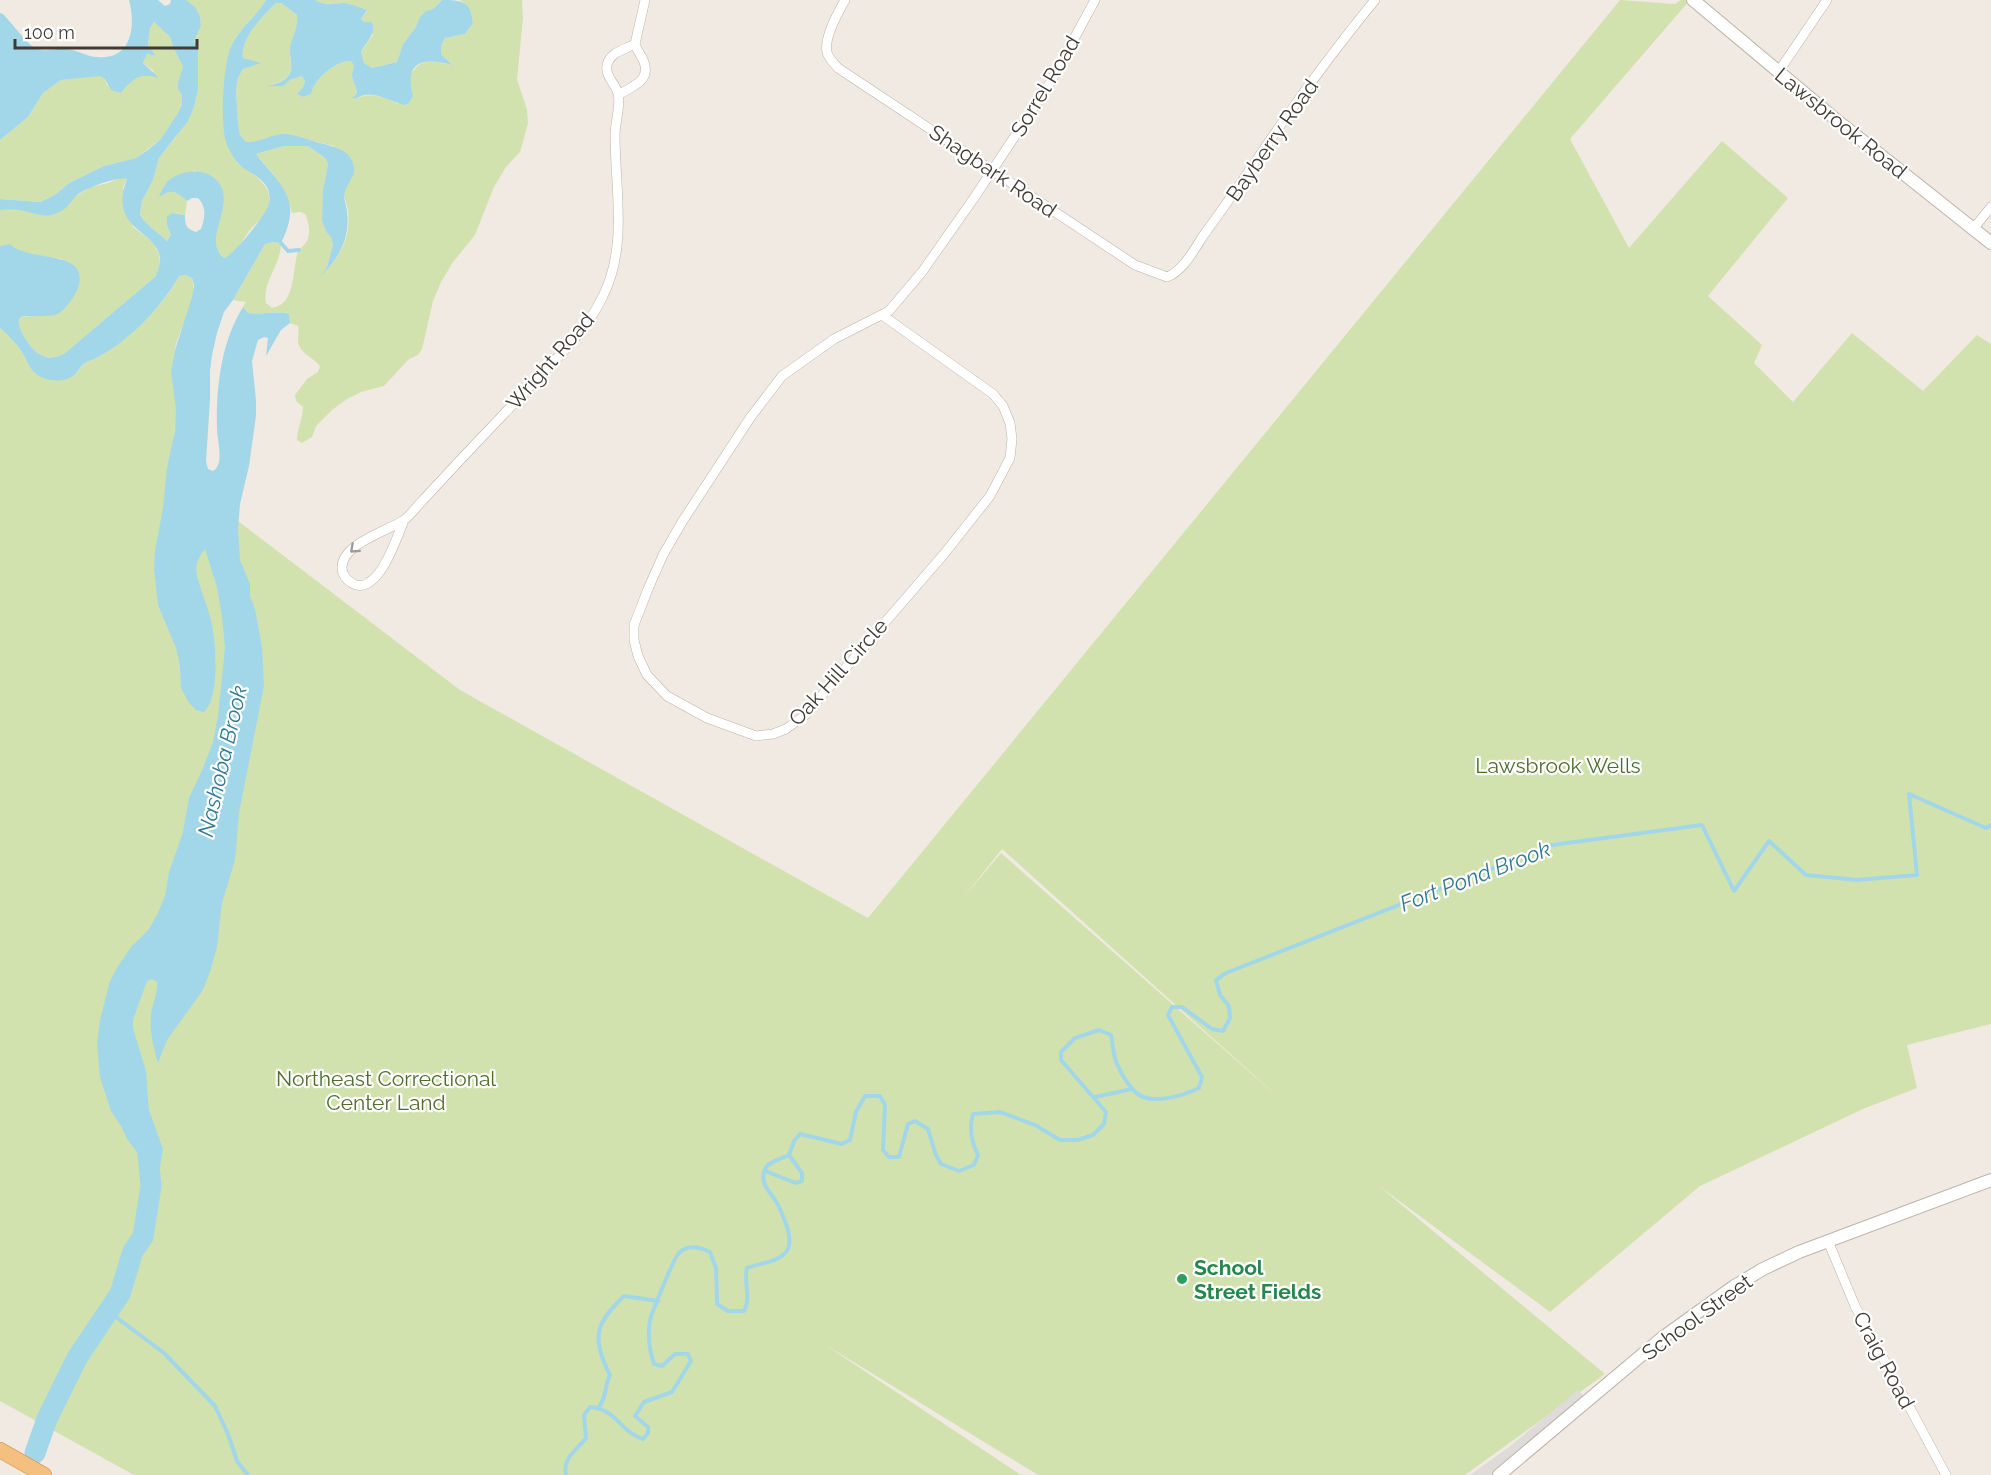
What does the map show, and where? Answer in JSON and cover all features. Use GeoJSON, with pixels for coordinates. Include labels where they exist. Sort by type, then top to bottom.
{"type":"FeatureCollection","features":[{"type":"Feature","properties":{"kind":"highway"},"geometry":{"type":"LineString","coordinates":[[0,1450],[44,1475]]}},
{"type":"Feature","properties":{"kind":"street"},"geometry":{"type":"LineString","coordinates":[[619,95],[635,87],[644,78],[645,63],[635,44],[645,0]]}},
{"type":"Feature","properties":{"kind":"street","name":"Shagbark Road"},"geometry":{"type":"LineString","coordinates":[[845,0],[834,21],[828,42],[830,59],[838,68],[1135,265],[1167,277]]}},
{"type":"Feature","properties":{"kind":"street","name":"Sorrel Road"},"geometry":{"type":"LineString","coordinates":[[992,170],[1050,83],[1095,0]]}},
{"type":"Feature","properties":{"kind":"street","name":"Bayberry Road"},"geometry":{"type":"LineString","coordinates":[[1167,277],[1174,274],[1190,255],[1284,120],[1375,0]]}},
{"type":"Feature","properties":{"kind":"street","name":"Lawsbrook Road"},"geometry":{"type":"LineString","coordinates":[[1693,0],[1991,243]]}},
{"type":"Feature","properties":{"kind":"street"},"geometry":{"type":"LineString","coordinates":[[1779,72],[1827,0]]}},
{"type":"Feature","properties":{"kind":"street","name":"Wright Road"},"geometry":{"type":"LineString","coordinates":[[404,520],[390,552],[372,581],[362,585],[348,581],[342,566],[354,547],[404,520],[569,345],[604,296],[614,263],[619,228],[615,133],[619,95],[607,74],[608,62],[615,53],[635,44]]}},
{"type":"Feature","properties":{"kind":"street","name":"Oak Hill Circle"},"geometry":{"type":"LineString","coordinates":[[882,315],[993,394],[1003,406],[1010,423],[1012,439],[1010,458],[990,496],[944,554],[805,715],[786,729],[773,734],[756,736],[737,730],[707,718],[667,696],[647,675],[636,648],[634,626],[651,580],[682,522],[750,418],[782,376],[834,339],[889,311],[922,272],[992,170]]}},
{"type":"Feature","properties":{"kind":"street"},"geometry":{"type":"LineString","coordinates":[[1973,229],[1991,207]]}},
{"type":"Feature","properties":{"kind":"street","name":"School Street"},"geometry":{"type":"LineString","coordinates":[[1499,1475],[1662,1338],[1733,1287],[1763,1269],[1828,1241],[1991,1180]]}},
{"type":"Feature","properties":{"kind":"street","name":"Craig Road"},"geometry":{"type":"LineString","coordinates":[[1828,1241],[1855,1306],[1946,1475]]}},
{"type":"Feature","properties":{"kind":"green space"},"geometry":{"type":"Polygon","coordinates":[[[186,0],[266,0],[235,39],[232,45],[231,65],[237,163],[263,184],[267,190],[269,204],[263,216],[239,246],[224,258],[216,247],[216,234],[195,170],[160,196],[168,192],[175,192],[187,201],[185,215],[173,213],[167,225],[171,235],[167,241],[140,215],[142,201],[153,180],[159,158],[176,137],[194,107],[198,90],[198,49],[194,41],[201,26],[200,16],[186,0]]]}},
{"type":"Feature","properties":{"kind":"green space"},"geometry":{"type":"Polygon","coordinates":[[[315,0],[442,0],[419,18],[416,27],[403,44],[397,62],[372,68],[364,63],[361,52],[373,35],[361,19],[367,11],[349,4],[325,4],[315,0]]]}},
{"type":"Feature","properties":{"kind":"green space"},"geometry":{"type":"Polygon","coordinates":[[[460,0],[522,0],[523,18],[517,79],[527,110],[528,123],[520,152],[506,167],[494,187],[475,235],[453,262],[441,282],[433,301],[422,349],[418,355],[409,359],[384,386],[361,392],[332,410],[316,426],[312,437],[302,443],[297,440],[303,407],[296,401],[295,395],[307,379],[318,372],[320,366],[301,349],[298,341],[298,326],[290,323],[289,314],[248,313],[243,307],[246,302],[233,300],[265,244],[273,242],[281,243],[280,251],[265,295],[266,303],[272,308],[280,305],[289,293],[298,252],[309,235],[305,214],[292,213],[278,181],[256,154],[284,146],[308,146],[325,158],[328,164],[323,190],[323,205],[327,233],[333,245],[327,267],[322,273],[329,268],[339,254],[346,237],[349,220],[344,192],[353,176],[334,146],[309,140],[267,139],[246,142],[240,135],[236,89],[238,78],[243,69],[259,63],[243,58],[245,43],[265,14],[276,3],[281,3],[298,16],[298,20],[290,48],[290,73],[284,79],[271,85],[283,86],[290,80],[302,76],[305,81],[297,94],[303,97],[310,94],[320,77],[332,67],[351,61],[354,66],[352,77],[357,93],[353,97],[378,96],[398,104],[411,88],[412,72],[422,63],[431,61],[451,65],[441,54],[441,46],[445,38],[465,34],[473,23],[469,10],[460,0]]]}},
{"type":"Feature","properties":{"kind":"green space"},"geometry":{"type":"Polygon","coordinates":[[[1620,0],[1675,4],[1681,0],[1690,0],[1570,139],[1629,248],[1722,141],[1788,198],[1708,296],[1762,345],[1754,363],[1793,402],[1852,333],[1923,391],[1977,335],[1991,344],[1991,1024],[1907,1045],[1917,1088],[1863,1109],[1700,1186],[1550,1312],[1379,1186],[1605,1374],[1465,1475],[1038,1475],[824,1344],[1021,1475],[134,1475],[0,1401],[0,328],[17,345],[34,373],[45,378],[69,378],[75,375],[85,363],[110,350],[144,322],[155,311],[179,276],[186,275],[192,278],[191,305],[177,340],[174,357],[176,423],[167,467],[460,690],[868,918],[1620,0]],[[1002,849],[963,898],[1001,853],[1287,1105],[1002,849]]]}},
{"type":"Feature","properties":{"kind":"green space"},"geometry":{"type":"Polygon","coordinates":[[[154,22],[170,37],[183,67],[178,89],[182,95],[182,104],[160,140],[136,158],[104,166],[69,183],[55,195],[40,202],[0,199],[0,140],[28,117],[43,93],[61,80],[100,75],[105,79],[107,85],[121,93],[134,79],[154,71],[143,63],[147,54],[156,56],[148,45],[150,28],[154,22]]]}},
{"type":"Feature","properties":{"kind":"green space"},"geometry":{"type":"Polygon","coordinates":[[[121,177],[127,179],[123,187],[133,227],[153,242],[159,254],[160,264],[156,276],[64,354],[50,358],[41,355],[28,342],[21,331],[19,321],[22,316],[55,315],[62,259],[29,254],[0,246],[0,210],[17,209],[76,196],[91,187],[121,177]]]}},
{"type":"Feature","properties":{"kind":"shaded area"},"geometry":{"type":"Polygon","coordinates":[[[1578,1390],[1585,1397],[1507,1462],[1490,1475],[1470,1475],[1509,1447],[1578,1390]]]}},
{"type":"Feature","properties":{"kind":"water"},"geometry":{"type":"Polygon","coordinates":[[[129,0],[158,0],[165,6],[170,4],[171,0],[186,0],[195,7],[200,16],[201,26],[194,41],[198,49],[198,90],[194,107],[188,121],[159,158],[153,180],[142,201],[140,215],[167,241],[171,235],[167,217],[172,213],[185,215],[187,226],[196,232],[201,229],[204,217],[203,205],[198,198],[187,201],[177,193],[171,192],[159,197],[167,182],[178,175],[203,172],[209,175],[219,183],[223,192],[224,202],[216,242],[224,258],[235,250],[248,235],[269,204],[269,193],[264,183],[241,166],[229,150],[224,133],[223,108],[224,80],[231,47],[238,34],[266,0],[315,0],[326,4],[346,3],[367,10],[361,19],[364,22],[372,22],[373,30],[361,52],[364,63],[372,68],[397,62],[403,44],[416,27],[419,18],[442,0],[464,3],[470,10],[473,23],[465,34],[445,38],[441,46],[441,54],[452,65],[432,62],[418,64],[411,75],[413,96],[409,103],[404,105],[376,95],[352,98],[357,93],[352,77],[354,66],[351,61],[332,67],[316,83],[311,94],[303,97],[297,94],[305,81],[302,76],[290,80],[283,86],[268,86],[285,79],[291,69],[290,47],[296,28],[297,15],[281,3],[276,3],[265,14],[249,35],[243,50],[243,58],[261,63],[243,69],[238,78],[236,89],[238,124],[240,135],[246,142],[282,134],[332,146],[348,155],[352,160],[354,172],[344,196],[348,223],[344,243],[334,261],[320,276],[327,267],[333,245],[322,221],[323,190],[328,164],[325,158],[308,146],[284,146],[256,154],[281,185],[290,204],[290,215],[281,243],[265,244],[224,312],[212,355],[206,461],[208,469],[213,471],[217,468],[220,458],[217,428],[221,366],[236,321],[243,307],[248,313],[289,314],[290,323],[281,330],[266,356],[268,338],[258,340],[252,361],[256,416],[249,466],[240,504],[238,529],[240,560],[250,584],[250,596],[255,609],[262,647],[264,686],[239,813],[235,860],[222,903],[217,947],[203,990],[167,1040],[158,1063],[152,1039],[151,1021],[157,982],[152,979],[147,981],[133,1020],[133,1028],[146,1071],[149,1110],[163,1149],[158,1180],[127,1139],[111,1111],[100,1077],[97,1044],[100,1020],[110,981],[131,947],[149,929],[165,896],[169,872],[183,832],[189,798],[213,742],[218,716],[225,647],[217,587],[205,549],[196,570],[212,625],[216,670],[213,695],[204,712],[196,710],[189,703],[181,688],[176,648],[158,605],[154,569],[167,467],[175,431],[176,410],[171,371],[194,285],[192,278],[186,275],[179,276],[164,299],[133,333],[110,350],[85,363],[75,375],[65,380],[45,379],[34,373],[17,345],[0,328],[0,246],[10,244],[19,250],[56,258],[75,267],[80,275],[77,291],[61,312],[52,315],[22,316],[19,320],[21,331],[28,342],[37,352],[48,358],[64,354],[156,276],[160,263],[159,252],[129,220],[124,210],[123,197],[127,179],[109,181],[86,190],[76,196],[64,209],[54,214],[0,210],[0,199],[40,202],[55,195],[69,183],[104,166],[136,158],[149,149],[160,140],[182,104],[178,83],[183,67],[170,37],[154,22],[150,28],[148,45],[156,56],[147,54],[143,63],[159,78],[142,76],[129,83],[121,93],[111,90],[105,79],[100,76],[61,80],[43,93],[28,117],[0,140],[0,13],[35,48],[67,49],[94,57],[109,56],[118,53],[129,39],[132,20],[129,0]]]}},
{"type":"Feature","properties":{"kind":"waterway"},"geometry":{"type":"LineString","coordinates":[[281,243],[288,251],[299,250]]}},
{"type":"Feature","properties":{"kind":"waterway","name":"Fort Pond Brook"},"geometry":{"type":"LineString","coordinates":[[566,1475],[568,1459],[586,1438],[584,1415],[590,1407],[613,1416],[635,1436],[643,1439],[648,1433],[648,1427],[635,1416],[644,1402],[672,1392],[691,1361],[688,1354],[675,1354],[662,1366],[654,1364],[650,1346],[651,1316],[679,1253],[686,1248],[694,1247],[710,1252],[716,1268],[717,1304],[728,1311],[744,1311],[747,1300],[747,1268],[782,1256],[789,1242],[788,1230],[777,1202],[765,1185],[763,1175],[765,1169],[773,1162],[789,1155],[794,1141],[800,1134],[842,1144],[850,1140],[856,1112],[865,1096],[880,1096],[885,1105],[883,1150],[889,1157],[899,1157],[908,1124],[915,1121],[928,1129],[941,1164],[959,1171],[974,1165],[978,1155],[971,1135],[973,1114],[1000,1112],[1035,1125],[1060,1140],[1078,1140],[1093,1135],[1104,1124],[1106,1112],[1061,1060],[1061,1052],[1075,1038],[1099,1030],[1111,1035],[1121,1073],[1131,1087],[1143,1097],[1164,1099],[1193,1091],[1199,1088],[1202,1077],[1168,1015],[1172,1007],[1182,1007],[1212,1029],[1223,1031],[1230,1018],[1229,1006],[1220,995],[1216,980],[1226,973],[1552,845],[1702,825],[1734,891],[1769,841],[1806,875],[1857,880],[1917,875],[1909,794],[1986,828],[1991,825]]}},
{"type":"Feature","properties":{"kind":"waterway","name":"Fort Pond Brook"},"geometry":{"type":"LineString","coordinates":[[1095,1097],[1132,1089]]}},
{"type":"Feature","properties":{"kind":"waterway","name":"Nashoba Brook"},"geometry":{"type":"LineString","coordinates":[[35,1453],[47,1419],[77,1358],[120,1294],[133,1251],[143,1237],[151,1186],[147,1143]]}},
{"type":"Feature","properties":{"kind":"waterway","name":"Fort Pond Brook"},"geometry":{"type":"LineString","coordinates":[[765,1171],[796,1183],[802,1181],[802,1173],[789,1155]]}},
{"type":"Feature","properties":{"kind":"waterway","name":"Fort Pond Brook"},"geometry":{"type":"LineString","coordinates":[[598,1408],[603,1400],[610,1375],[598,1341],[599,1332],[607,1315],[624,1296],[658,1301]]}},
{"type":"Feature","properties":{"kind":"waterway","name":"Fort Pond Brook"},"geometry":{"type":"LineString","coordinates":[[109,1312],[164,1353],[215,1406],[237,1461],[248,1475]]}},
{"type":"Feature","properties":{"kind":"place","name":"School Street Fields"},"geometry":{"type":"Point","coordinates":[1182,1279]}},
{"type":"Feature","properties":{"kind":"park label","name":"Lawsbrook Wells"},"geometry":{"type":"Point","coordinates":[1558,765]}},
{"type":"Feature","properties":{"kind":"park label","name":"Northeast Correctional Center Land"},"geometry":{"type":"Point","coordinates":[386,1090]}}]}
